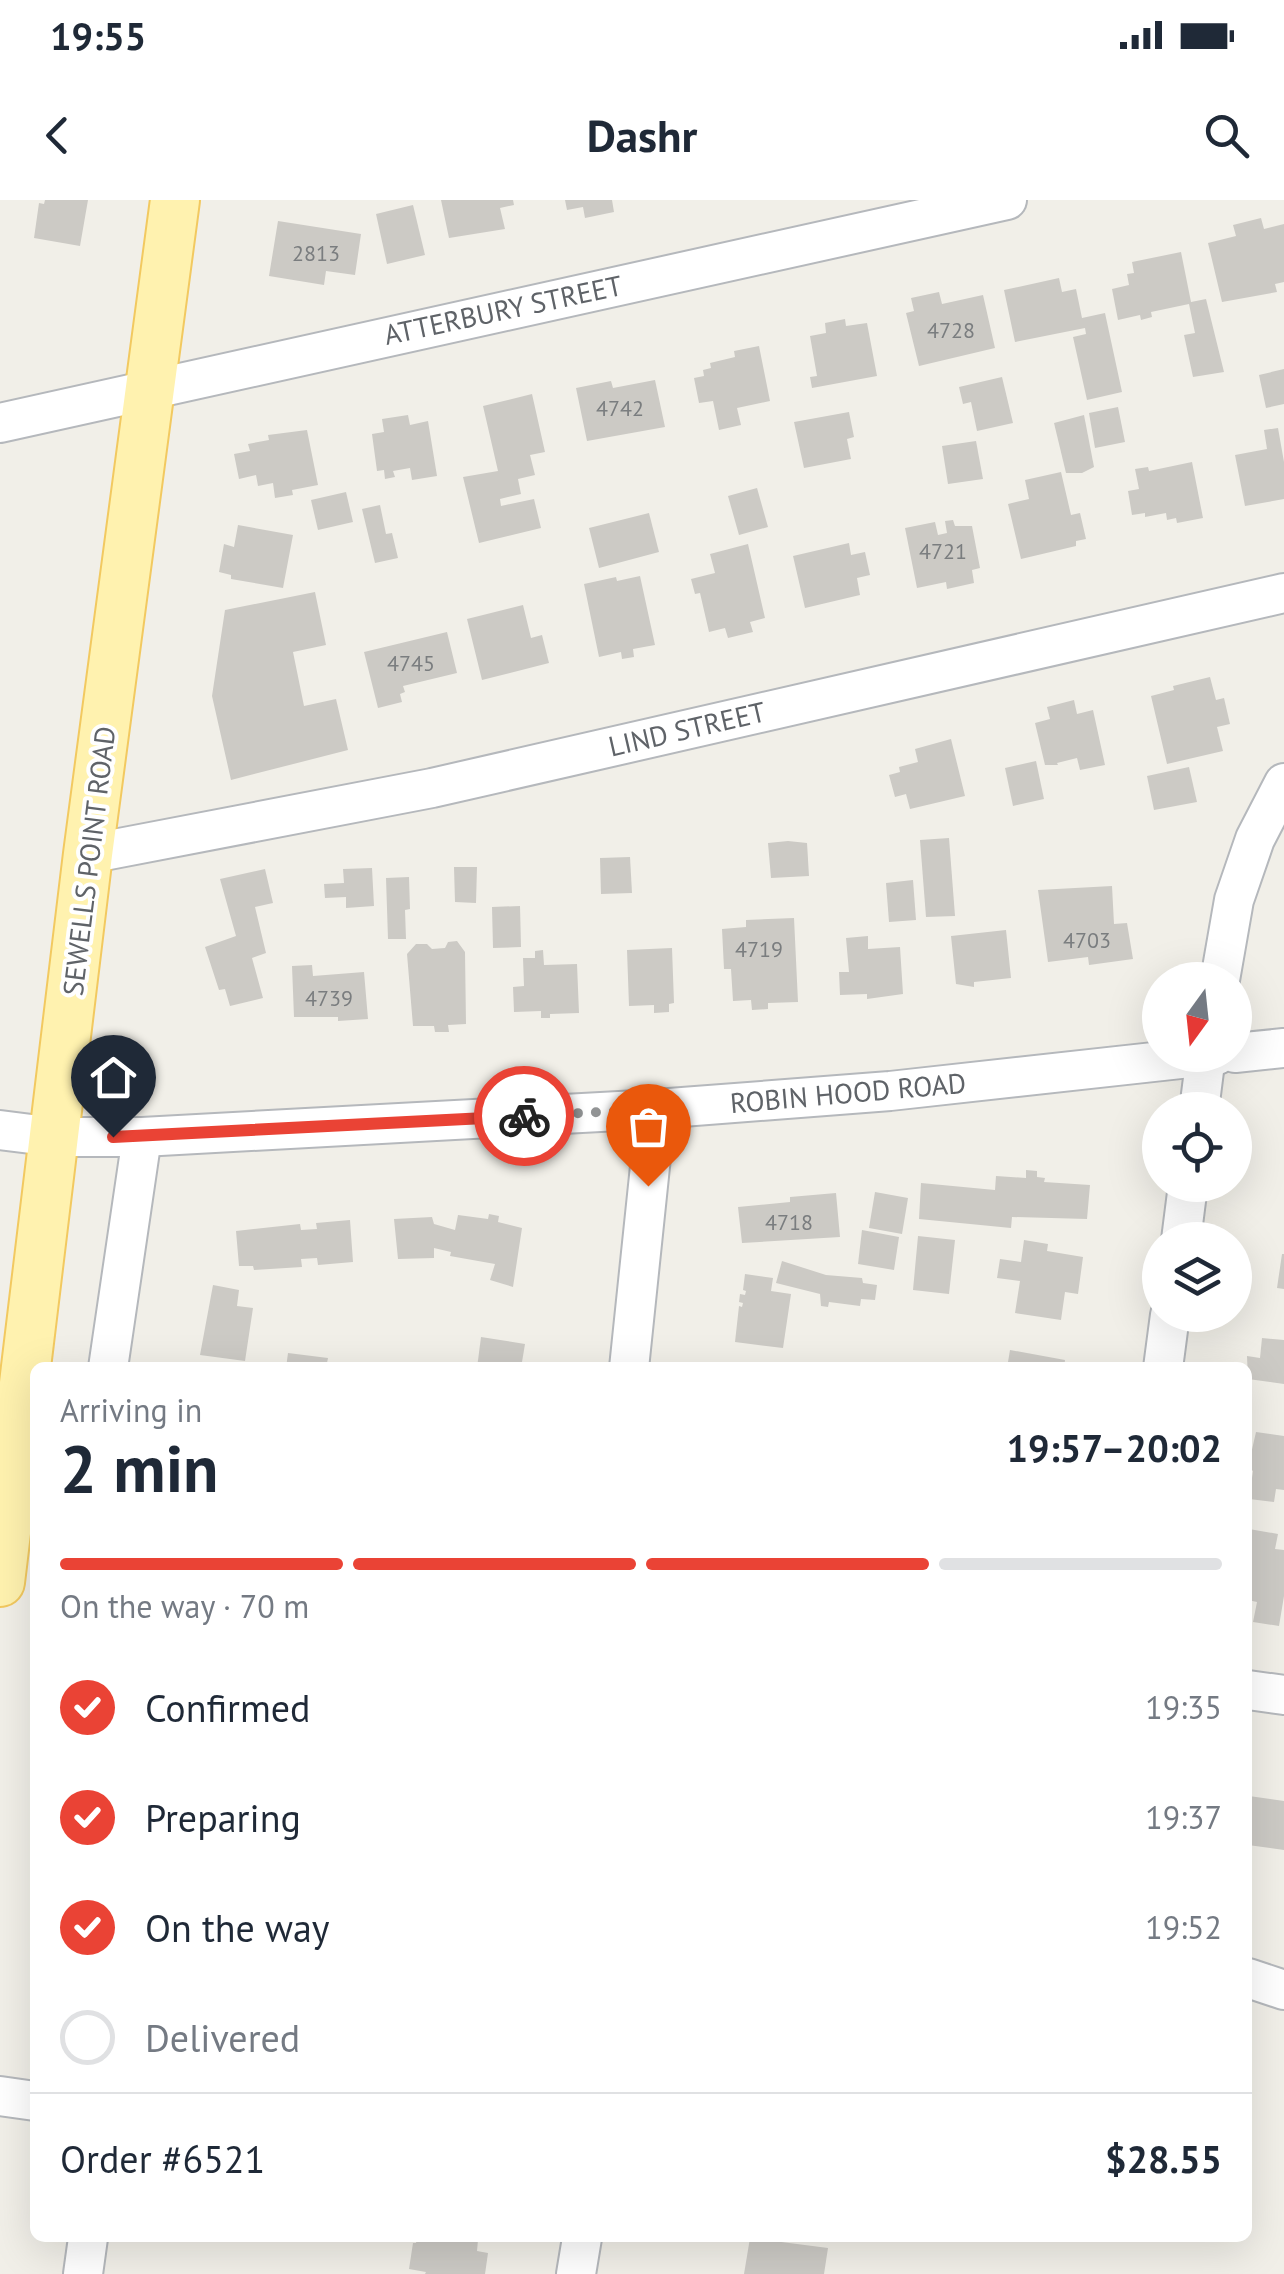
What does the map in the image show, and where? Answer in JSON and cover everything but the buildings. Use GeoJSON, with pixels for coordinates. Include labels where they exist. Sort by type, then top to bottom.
{"type":"FeatureCollection","features":[{"type":"Feature","properties":{"kind":"main road","name":"SEWELLS POINT ROAD"},"geometry":{"type":"LineString","coordinates":[[31,1362],[88,854],[174,200]]}},
{"type":"Feature","properties":{"kind":"main road","name":"SEWELLS POINT ROAD"},"geometry":{"type":"LineString","coordinates":[[0,1582],[14,1529],[30,1376]]}},
{"type":"Feature","properties":{"kind":"street","name":"ATTERBURY STREET"},"geometry":{"type":"LineString","coordinates":[[0,423],[1007,200]]}},
{"type":"Feature","properties":{"kind":"street","name":"LIND STREET"},"geometry":{"type":"LineString","coordinates":[[88,854],[432,788],[1284,594]]}},
{"type":"Feature","properties":{"kind":"street"},"geometry":{"type":"LineString","coordinates":[[1223,962],[1234,900],[1255,839],[1284,782]]}},
{"type":"Feature","properties":{"kind":"street"},"geometry":{"type":"LineString","coordinates":[[1252,1051],[1284,1048]]}},
{"type":"Feature","properties":{"kind":"street","name":"ROBIN HOOD ROAD"},"geometry":{"type":"LineString","coordinates":[[0,1130],[55,1137],[142,1137],[656,1109],[890,1091],[1142,1063]]}},
{"type":"Feature","properties":{"kind":"street"},"geometry":{"type":"LineString","coordinates":[[629,1362],[656,1109]]}},
{"type":"Feature","properties":{"kind":"street"},"geometry":{"type":"LineString","coordinates":[[109,1362],[142,1137]]}},
{"type":"Feature","properties":{"kind":"street"},"geometry":{"type":"LineString","coordinates":[[1163,1362],[1167,1332]]}},
{"type":"Feature","properties":{"kind":"street"},"geometry":{"type":"LineString","coordinates":[[1252,1691],[1284,1695]]}},
{"type":"Feature","properties":{"kind":"street"},"geometry":{"type":"LineString","coordinates":[[1252,1979],[1284,1990]]}},
{"type":"Feature","properties":{"kind":"street"},"geometry":{"type":"LineString","coordinates":[[0,2096],[30,2100]]}},
{"type":"Feature","properties":{"kind":"street"},"geometry":{"type":"LineString","coordinates":[[83,2274],[87,2242]]}},
{"type":"Feature","properties":{"kind":"street"},"geometry":{"type":"LineString","coordinates":[[576,2274],[581,2242]]}},
{"type":"Feature","properties":{"kind":"way so far"},"geometry":{"type":"LineString","coordinates":[[524,1116],[656,1109],[648,1186]]}},
{"type":"Feature","properties":{"kind":"route"},"geometry":{"type":"LineString","coordinates":[[113,1137],[524,1116]]}}]}
